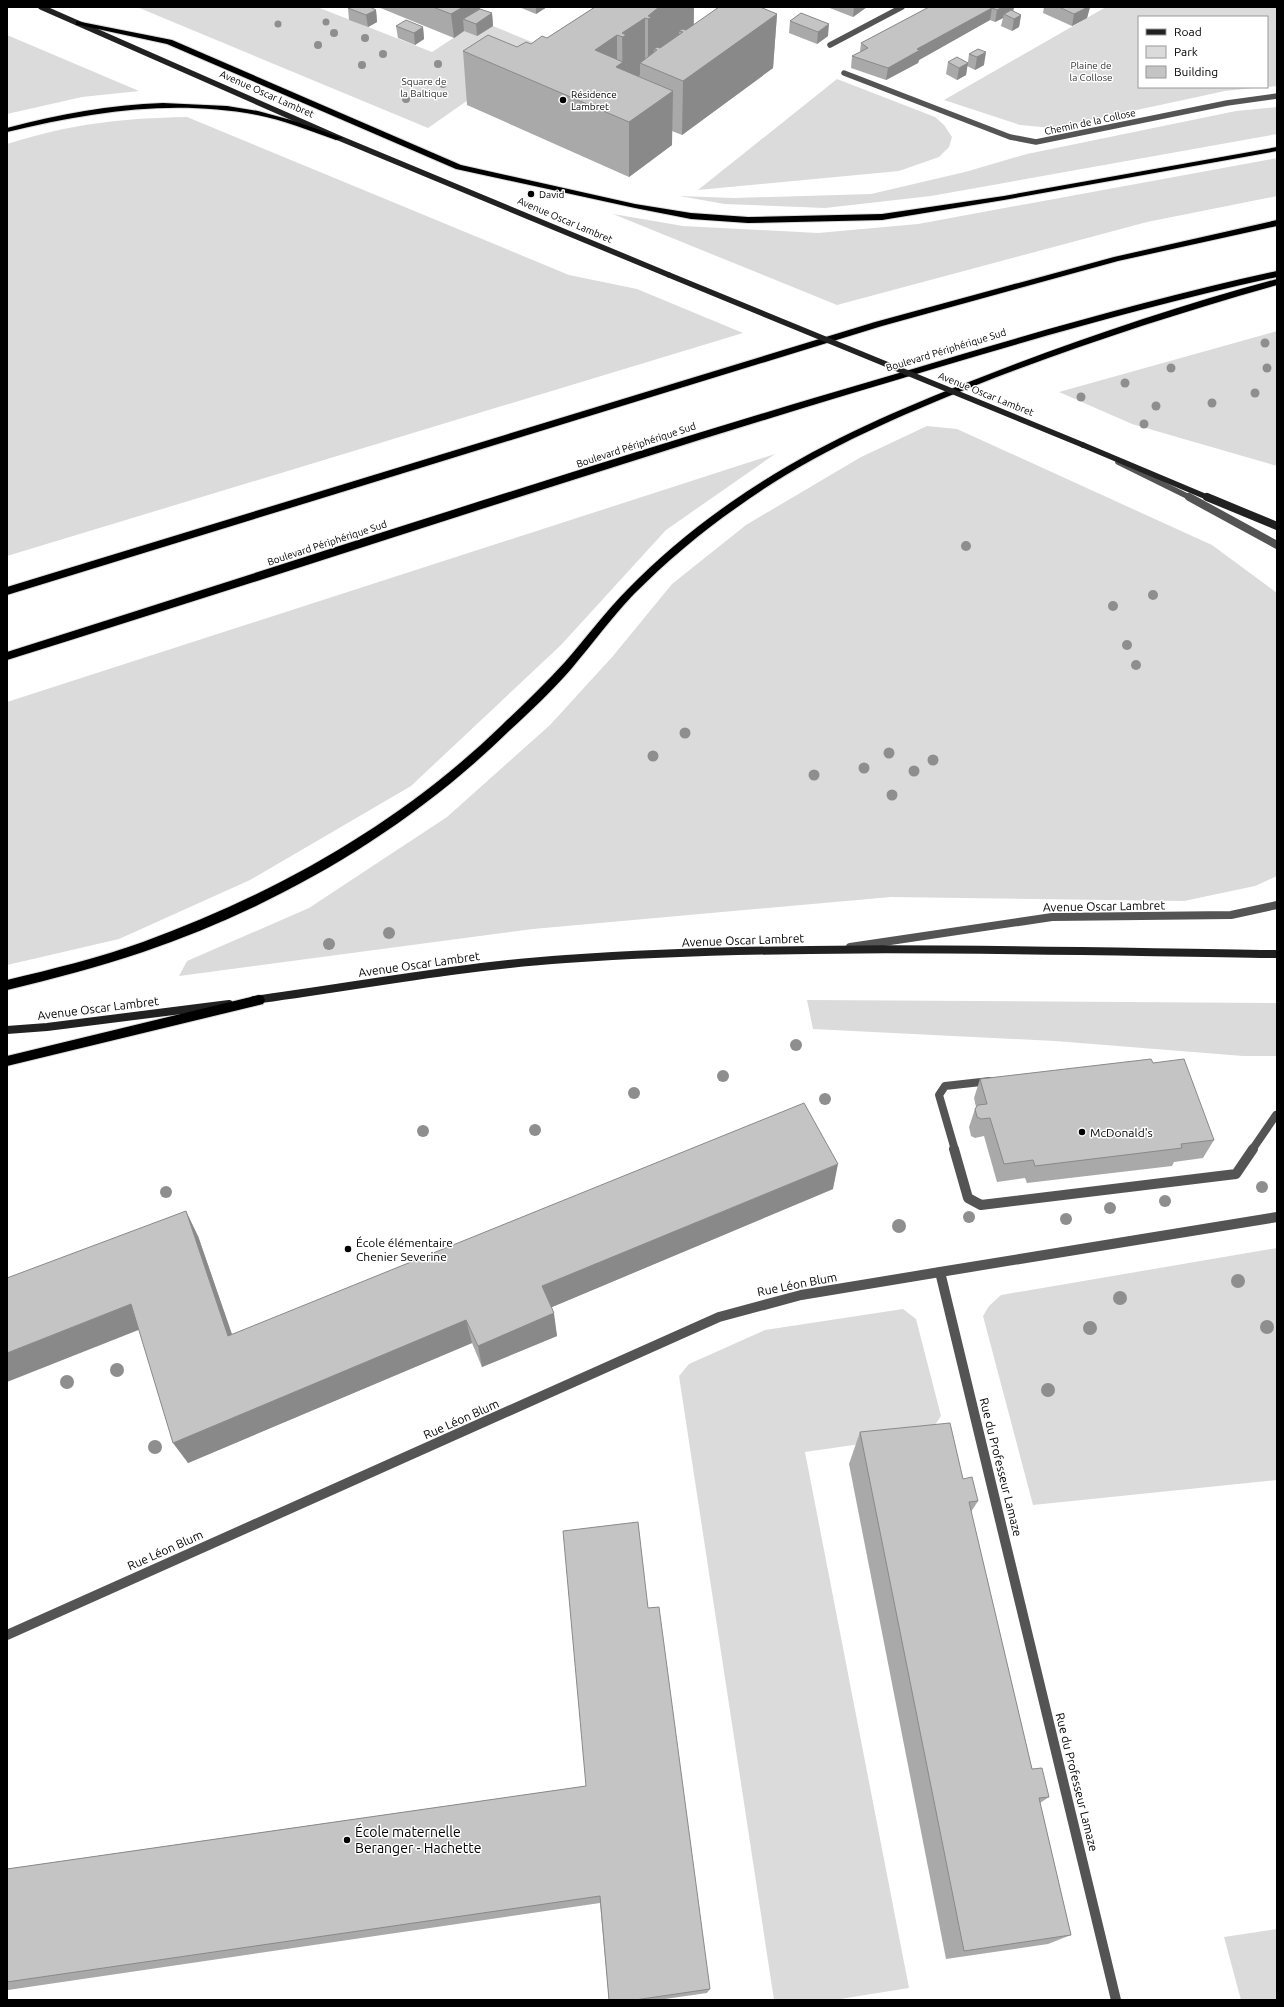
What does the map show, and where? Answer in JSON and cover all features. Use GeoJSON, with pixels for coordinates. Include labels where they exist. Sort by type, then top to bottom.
{"type":"FeatureCollection","features":[{"type":"Feature","properties":{"kind":"highway"},"geometry":{"type":"LineString","coordinates":[[80,23],[169,42],[459,166],[628,204],[691,216],[748,220],[882,217],[996,199],[1277,149]]}},
{"type":"Feature","properties":{"kind":"highway"},"geometry":{"type":"LineString","coordinates":[[7,130],[76,114],[138,107],[207,106],[259,114],[339,138]]}},
{"type":"Feature","properties":{"kind":"highway"},"geometry":{"type":"LineString","coordinates":[[7,591],[712,374],[977,296],[1102,262],[1277,223]]}},
{"type":"Feature","properties":{"kind":"highway","name":"Boulevard Périphérique Sud"},"geometry":{"type":"LineString","coordinates":[[7,656],[772,414],[1038,335],[1164,300],[1277,274]]}},
{"type":"Feature","properties":{"kind":"highway"},"geometry":{"type":"LineString","coordinates":[[7,985],[54,974],[125,953],[207,923],[276,890],[341,855],[392,822],[450,779],[502,732],[561,673],[618,605],[660,563],[739,501],[803,461],[863,429],[1017,366],[1154,320],[1277,282]]}},
{"type":"Feature","properties":{"kind":"highway"},"geometry":{"type":"LineString","coordinates":[[7,1061],[259,1000]]}},
{"type":"Feature","properties":{"kind":"main road","name":"Avenue Oscar Lambret"},"geometry":{"type":"LineString","coordinates":[[41,7],[339,138],[668,276],[1083,445],[1277,526]]}},
{"type":"Feature","properties":{"kind":"main road","name":"Avenue Oscar Lambret"},"geometry":{"type":"LineString","coordinates":[[7,1030],[47,1027],[259,1000],[470,969],[529,962],[641,955],[837,949],[1277,954]]}},
{"type":"Feature","properties":{"kind":"street"},"geometry":{"type":"LineString","coordinates":[[830,45],[902,7]]}},
{"type":"Feature","properties":{"kind":"street","name":"Chemin de la Collose"},"geometry":{"type":"LineString","coordinates":[[844,73],[1010,137],[1036,142],[1227,103],[1277,96]]}},
{"type":"Feature","properties":{"kind":"street","name":"Avenue Oscar Lambret"},"geometry":{"type":"LineString","coordinates":[[1083,445],[1202,503],[1277,545]]}},
{"type":"Feature","properties":{"kind":"street","name":"Avenue Oscar Lambret"},"geometry":{"type":"LineString","coordinates":[[837,949],[1052,917],[1231,915],[1277,906]]}},
{"type":"Feature","properties":{"kind":"street"},"geometry":{"type":"LineString","coordinates":[[999,1080],[944,1086],[940,1095],[968,1198],[981,1205],[1236,1174],[1276,1115]]}},
{"type":"Feature","properties":{"kind":"street"},"geometry":{"type":"LineString","coordinates":[[940,1272],[1277,1218]]}},
{"type":"Feature","properties":{"kind":"street","name":"Rue Léon Blum"},"geometry":{"type":"LineString","coordinates":[[7,1635],[719,1317],[788,1296],[940,1272]]}},
{"type":"Feature","properties":{"kind":"street","name":"Rue du Professeur Lamaze"},"geometry":{"type":"LineString","coordinates":[[940,1272],[1116,2000]]}},
{"type":"Feature","properties":{"kind":"green space","name":"Square de la Baltique"},"geometry":{"type":"Polygon","coordinates":[[[137,7],[317,7],[432,52],[464,31],[493,26],[544,47],[428,128],[137,7]]]}},
{"type":"Feature","properties":{"kind":"green space","name":"Plaine de la Collose"},"geometry":{"type":"Polygon","coordinates":[[[1106,7],[1277,7],[1277,86],[1268,87],[1268,16],[1138,16],[1138,88],[1254,88],[1225,91],[1053,128],[1020,125],[944,100],[1106,7]]]}},
{"type":"Feature","properties":{"kind":"green space"},"geometry":{"type":"Polygon","coordinates":[[[7,35],[139,91],[82,97],[7,114],[7,35]]]}},
{"type":"Feature","properties":{"kind":"green space"},"geometry":{"type":"Polygon","coordinates":[[[837,79],[935,117],[944,125],[952,137],[949,147],[939,157],[899,171],[698,190],[837,79]]]}},
{"type":"Feature","properties":{"kind":"green space"},"geometry":{"type":"Polygon","coordinates":[[[1277,107],[1277,134],[931,196],[825,208],[725,204],[679,196],[734,198],[871,194],[965,172],[1027,154],[1236,111],[1277,107]]]}},
{"type":"Feature","properties":{"kind":"green space"},"geometry":{"type":"Polygon","coordinates":[[[187,117],[569,275],[637,289],[743,333],[7,556],[7,144],[53,131],[96,123],[187,117]]]}},
{"type":"Feature","properties":{"kind":"green space"},"geometry":{"type":"Polygon","coordinates":[[[1277,158],[1277,196],[1147,222],[837,305],[613,214],[683,226],[818,233],[918,224],[1277,158]]]}},
{"type":"Feature","properties":{"kind":"green space"},"geometry":{"type":"Polygon","coordinates":[[[1277,331],[1277,466],[1132,424],[1059,392],[1277,331]]]}},
{"type":"Feature","properties":{"kind":"green space"},"geometry":{"type":"Polygon","coordinates":[[[927,426],[957,429],[1212,545],[1277,593],[1277,876],[1255,886],[1184,901],[891,897],[533,929],[179,976],[187,961],[309,908],[447,817],[550,725],[613,656],[672,584],[746,525],[861,457],[927,426]]]}},
{"type":"Feature","properties":{"kind":"green space"},"geometry":{"type":"Polygon","coordinates":[[[775,454],[666,530],[561,645],[411,786],[250,880],[119,939],[7,965],[7,702],[775,454]]]}},
{"type":"Feature","properties":{"kind":"green space"},"geometry":{"type":"Polygon","coordinates":[[[807,1000],[1277,1003],[1277,1056],[1243,1056],[1055,1041],[813,1029],[807,1000]]]}},
{"type":"Feature","properties":{"kind":"green space"},"geometry":{"type":"Polygon","coordinates":[[[1277,1248],[1277,1480],[1033,1505],[983,1316],[989,1306],[1001,1295],[1277,1248]]]}},
{"type":"Feature","properties":{"kind":"green space"},"geometry":{"type":"Polygon","coordinates":[[[903,1309],[916,1319],[941,1416],[929,1434],[805,1452],[909,1988],[834,2000],[774,2000],[679,1376],[689,1364],[765,1330],[903,1309]]]}},
{"type":"Feature","properties":{"kind":"green space"},"geometry":{"type":"Polygon","coordinates":[[[1277,1929],[1277,2000],[1241,2000],[1224,1937],[1277,1929]]]}},
{"type":"Feature","properties":{"kind":"building"},"geometry":{"type":"Polygon","coordinates":[[[370,7],[376,10],[366,15],[348,8],[370,7]]]}},
{"type":"Feature","properties":{"kind":"building"},"geometry":{"type":"Polygon","coordinates":[[[433,7],[463,7],[451,14],[433,7]]]}},
{"type":"Feature","properties":{"kind":"building"},"geometry":{"type":"Polygon","coordinates":[[[595,7],[659,7],[648,16],[652,17],[648,19],[645,18],[622,33],[626,35],[623,37],[617,35],[595,50],[623,62],[616,67],[673,91],[629,122],[463,51],[488,35],[517,47],[526,42],[531,44],[542,36],[547,38],[595,7]]]}},
{"type":"Feature","properties":{"kind":"building"},"geometry":{"type":"Polygon","coordinates":[[[719,7],[760,7],[777,14],[683,81],[640,63],[657,50],[654,49],[657,47],[660,48],[683,32],[679,31],[682,29],[686,30],[719,7]]]}},
{"type":"Feature","properties":{"kind":"building"},"geometry":{"type":"Polygon","coordinates":[[[929,7],[1003,7],[997,10],[992,8],[917,49],[920,50],[888,68],[852,56],[868,48],[861,43],[929,7]]]}},
{"type":"Feature","properties":{"kind":"building"},"geometry":{"type":"Polygon","coordinates":[[[1059,7],[1088,7],[1074,14],[1059,7]]]}},
{"type":"Feature","properties":{"kind":"building"},"geometry":{"type":"Polygon","coordinates":[[[480,9],[492,13],[476,24],[463,19],[480,9]]]}},
{"type":"Feature","properties":{"kind":"building"},"geometry":{"type":"Polygon","coordinates":[[[1011,10],[1021,15],[1014,19],[1004,14],[1011,10]]]}},
{"type":"Feature","properties":{"kind":"building"},"geometry":{"type":"Polygon","coordinates":[[[801,13],[829,24],[818,32],[790,21],[801,13]]]}},
{"type":"Feature","properties":{"kind":"building"},"geometry":{"type":"Polygon","coordinates":[[[406,20],[423,27],[414,33],[396,26],[406,20]]]}},
{"type":"Feature","properties":{"kind":"building"},"geometry":{"type":"Polygon","coordinates":[[[978,49],[986,52],[977,57],[969,54],[978,49]]]}},
{"type":"Feature","properties":{"kind":"building"},"geometry":{"type":"Polygon","coordinates":[[[957,57],[968,63],[959,68],[948,62],[957,57]]]}},
{"type":"Feature","properties":{"kind":"building","name":"McDonald's"},"geometry":{"type":"Polygon","coordinates":[[[1151,1059],[1153,1063],[1184,1059],[1214,1140],[1181,1144],[1182,1148],[1035,1166],[1033,1160],[1004,1164],[990,1118],[981,1119],[977,1117],[975,1109],[978,1105],[987,1104],[980,1079],[1151,1059]]]}},
{"type":"Feature","properties":{"kind":"building"},"geometry":{"type":"Polygon","coordinates":[[[804,1103],[838,1164],[542,1286],[554,1313],[478,1346],[466,1320],[173,1443],[131,1304],[7,1353],[7,1278],[186,1211],[228,1336],[804,1103]]]}},
{"type":"Feature","properties":{"kind":"building"},"geometry":{"type":"Polygon","coordinates":[[[950,1423],[963,1479],[972,1477],[978,1501],[969,1502],[1032,1769],[1042,1768],[1049,1797],[1039,1798],[1071,1935],[964,1951],[860,1432],[950,1423]]]}},
{"type":"Feature","properties":{"kind":"building"},"geometry":{"type":"Polygon","coordinates":[[[638,1522],[648,1608],[659,1607],[710,1989],[635,2000],[609,2000],[600,1896],[7,1982],[7,1869],[586,1786],[563,1531],[638,1522]]]}},
{"type":"Feature","properties":{"kind":"place","name":"Résidence Lambret"},"geometry":{"type":"Point","coordinates":[563,100]}},
{"type":"Feature","properties":{"kind":"place","name":"David"},"geometry":{"type":"Point","coordinates":[531,194]}},
{"type":"Feature","properties":{"kind":"place","name":"McDonald's"},"geometry":{"type":"Point","coordinates":[1082,1132]}},
{"type":"Feature","properties":{"kind":"place","name":"École élémentaire Chenier Severine"},"geometry":{"type":"Point","coordinates":[348,1249]}},
{"type":"Feature","properties":{"kind":"place","name":"École maternelle Beranger - Hachette"},"geometry":{"type":"Point","coordinates":[347,1840]}}]}
